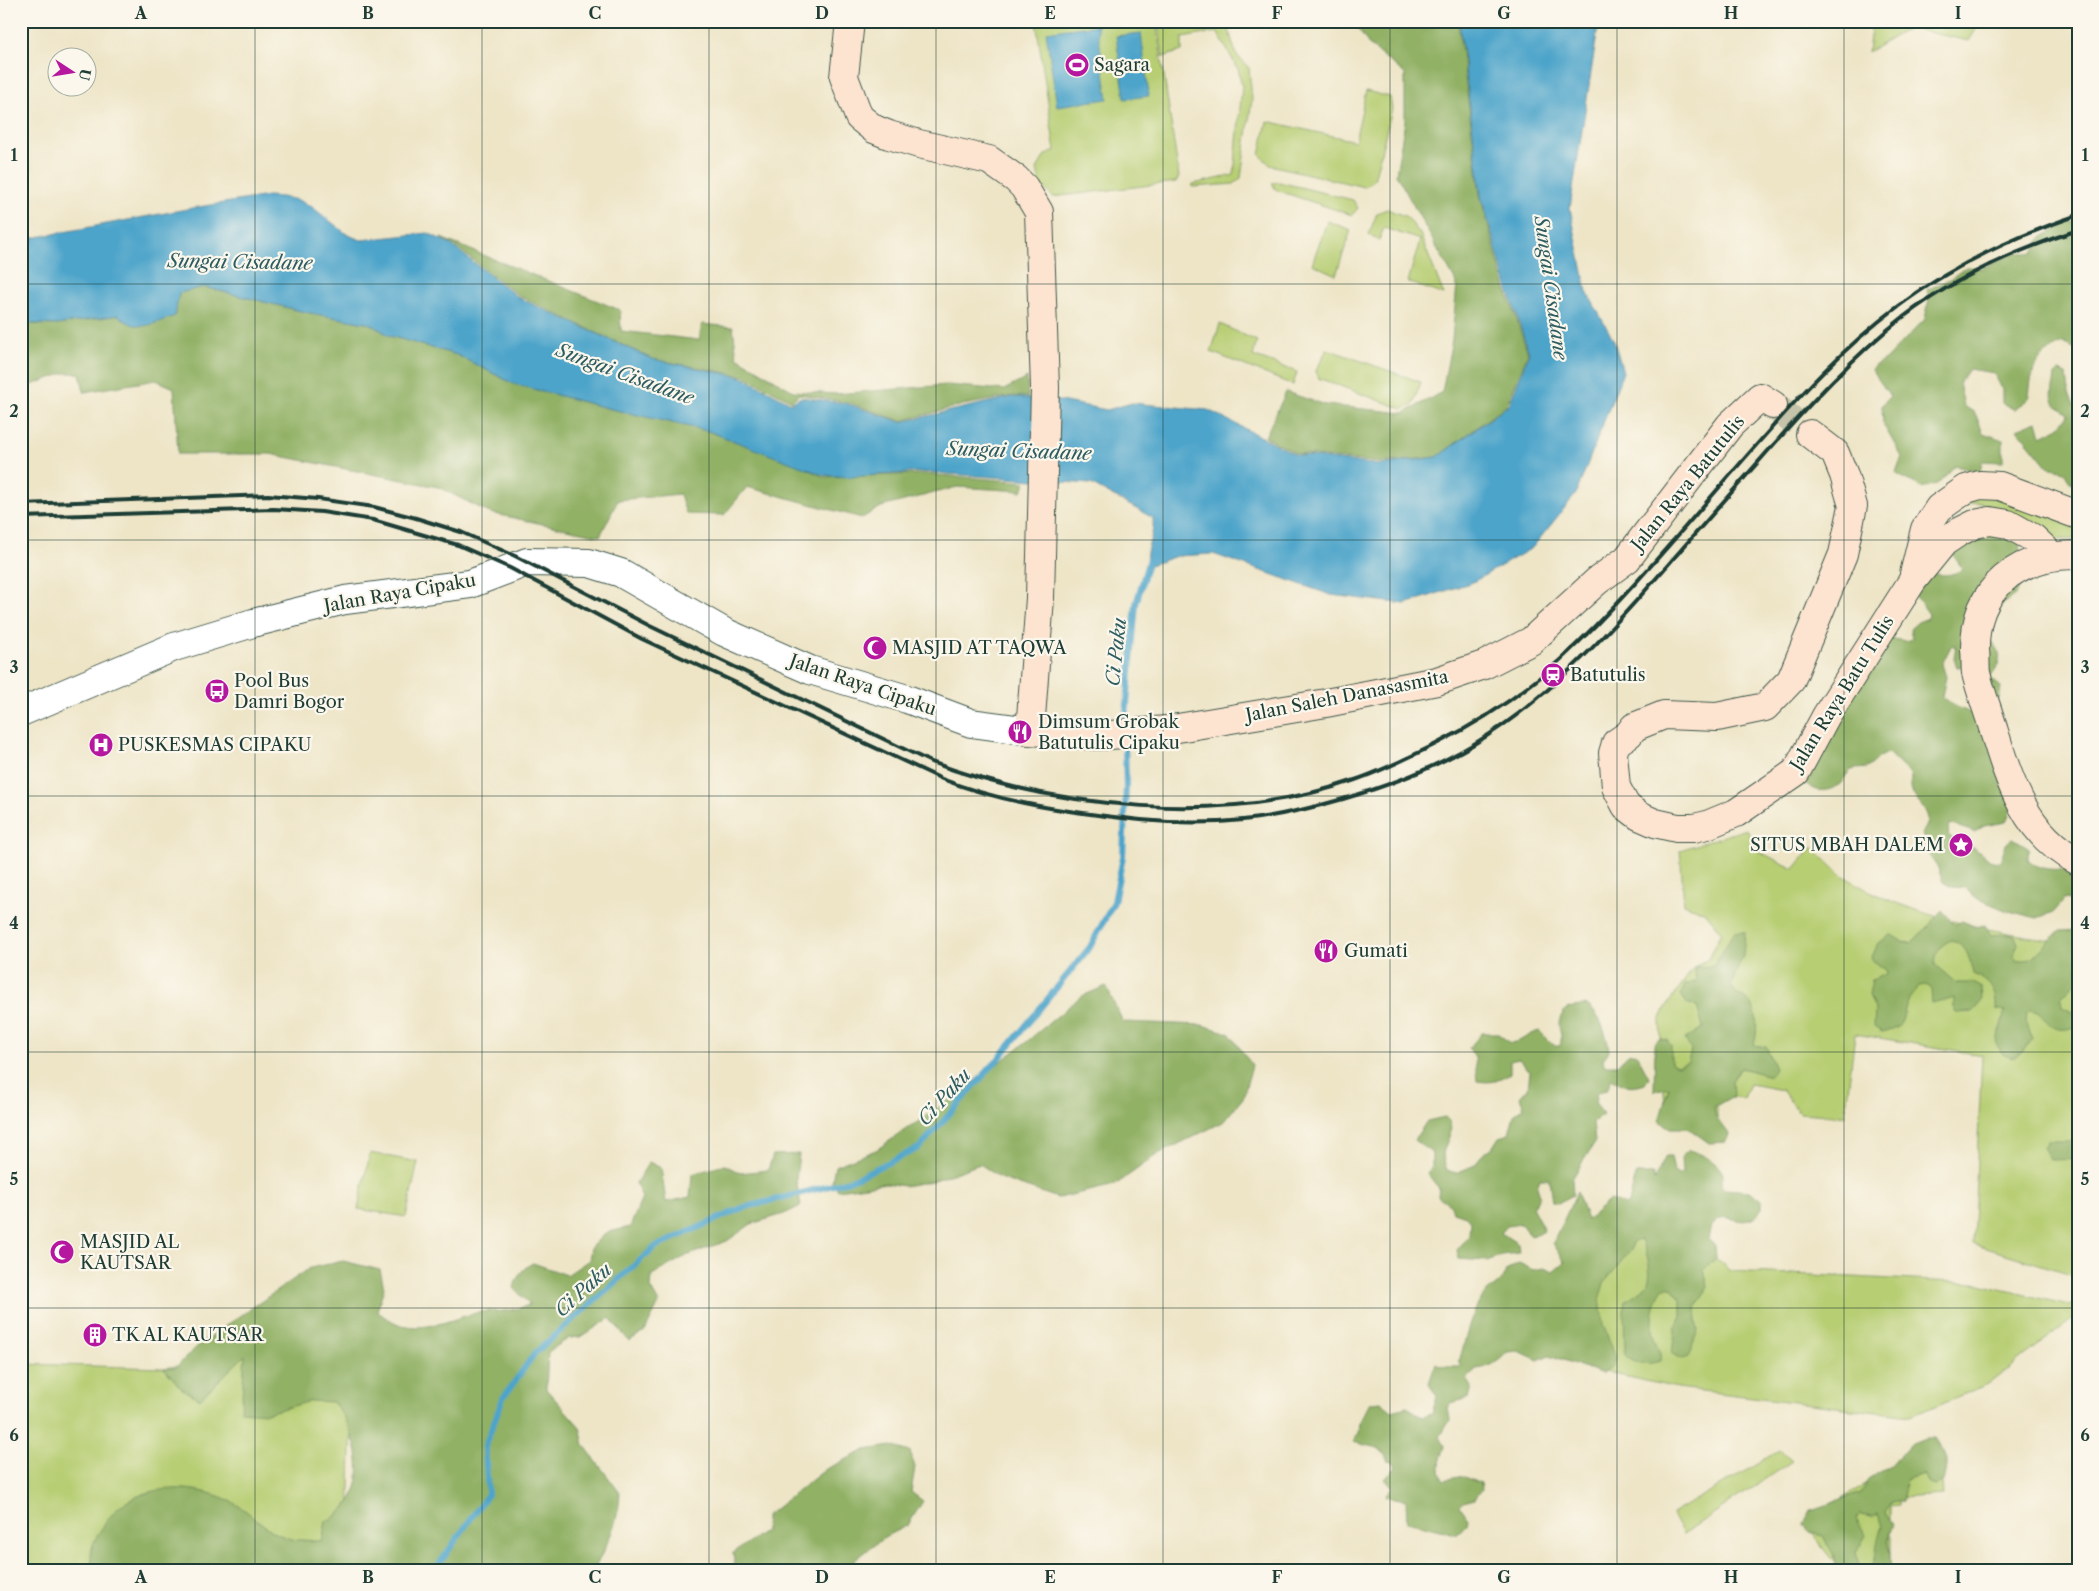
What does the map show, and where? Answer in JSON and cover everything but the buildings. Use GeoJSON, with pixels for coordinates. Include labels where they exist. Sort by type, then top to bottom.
{"type":"FeatureCollection","features":[{"type":"Feature","properties":{"kind":"main road"},"geometry":{"type":"LineString","coordinates":[[850,21],[844,77],[859,117],[874,129],[889,135],[989,160],[1024,187],[1039,212],[1045,388],[1043,506],[1040,598],[1030,731]]}},
{"type":"Feature","properties":{"kind":"main road","name":"Jalan Raya Batutulis"},"geometry":{"type":"LineString","coordinates":[[1627,559],[1730,425],[1760,397],[1773,405]]}},
{"type":"Feature","properties":{"kind":"main road","name":"Jalan Raya Batu Tulis"},"geometry":{"type":"LineString","coordinates":[[1810,434],[1835,453],[1853,506],[1843,554],[1791,680],[1765,707],[1717,717],[1664,715],[1634,728],[1616,743],[1613,753],[1616,787],[1626,806],[1646,820],[1677,828],[1694,828],[1727,819],[1796,772],[1826,716],[1913,580]]}},
{"type":"Feature","properties":{"kind":"main road"},"geometry":{"type":"LineString","coordinates":[[1913,580],[1924,529],[1939,508],[1966,489],[1980,485],[2000,486],[2078,514]]}},
{"type":"Feature","properties":{"kind":"main road"},"geometry":{"type":"LineString","coordinates":[[1913,580],[1944,542],[1975,524],[1990,521],[2008,524],[2065,555]]}},
{"type":"Feature","properties":{"kind":"main road"},"geometry":{"type":"LineString","coordinates":[[2065,555],[2007,574],[1989,593],[1975,629],[1976,672],[2013,790],[2027,816],[2042,836],[2064,855],[2078,861]]}},
{"type":"Feature","properties":{"kind":"main road","name":"Jalan Saleh Danasasmita"},"geometry":{"type":"LineString","coordinates":[[1030,731],[1099,736],[1166,730],[1326,703],[1437,681],[1484,665],[1531,641],[1597,580],[1627,559]]}},
{"type":"Feature","properties":{"kind":"street","name":"Jalan Raya Cipaku"},"geometry":{"type":"LineString","coordinates":[[21,712],[174,647],[253,623],[345,600],[470,584],[527,562],[588,563],[621,573],[724,632],[810,670],[907,699],[971,723],[1030,731]]}},
{"type":"Feature","properties":{"kind":"green space"},"geometry":{"type":"Polygon","coordinates":[[[1036,21],[1156,21],[1179,177],[1176,182],[1053,197],[1040,184],[1037,169],[1045,155],[1055,151],[1036,21]]]}},
{"type":"Feature","properties":{"kind":"green space"},"geometry":{"type":"Polygon","coordinates":[[[1158,21],[1226,21],[1236,54],[1249,68],[1252,99],[1241,178],[1234,184],[1192,187],[1193,184],[1234,175],[1242,86],[1238,69],[1217,32],[1182,38],[1182,51],[1163,57],[1158,21]]]}},
{"type":"Feature","properties":{"kind":"green space"},"geometry":{"type":"Polygon","coordinates":[[[1352,21],[1458,21],[1480,195],[1504,283],[1528,353],[1507,405],[1437,457],[1381,463],[1298,454],[1265,437],[1286,392],[1325,405],[1404,413],[1442,392],[1452,340],[1457,284],[1396,174],[1405,121],[1405,74],[1370,46],[1352,21]]]}},
{"type":"Feature","properties":{"kind":"green space"},"geometry":{"type":"Polygon","coordinates":[[[1872,21],[1981,21],[1969,41],[1909,28],[1868,52],[1872,21]]]}},
{"type":"Feature","properties":{"kind":"green space"},"geometry":{"type":"Polygon","coordinates":[[[1366,91],[1390,97],[1392,109],[1374,180],[1364,187],[1270,165],[1260,155],[1267,121],[1355,141],[1366,91]]]}},
{"type":"Feature","properties":{"kind":"green space"},"geometry":{"type":"Polygon","coordinates":[[[1279,182],[1353,200],[1358,208],[1352,215],[1276,190],[1272,183],[1279,182]]]}},
{"type":"Feature","properties":{"kind":"green space"},"geometry":{"type":"Polygon","coordinates":[[[1387,209],[1407,217],[1420,234],[1444,295],[1408,282],[1420,240],[1384,228],[1379,240],[1369,234],[1377,213],[1387,209]]]}},
{"type":"Feature","properties":{"kind":"green space"},"geometry":{"type":"Polygon","coordinates":[[[1327,221],[1351,230],[1336,275],[1312,264],[1327,221]]]}},
{"type":"Feature","properties":{"kind":"green space"},"geometry":{"type":"Polygon","coordinates":[[[2067,222],[2078,222],[2078,350],[2063,343],[2041,358],[2031,379],[2029,398],[2015,410],[2002,403],[2002,389],[1994,373],[1969,369],[1959,383],[1964,406],[1975,413],[1983,433],[2003,440],[2003,462],[1982,461],[1980,472],[1955,466],[1937,484],[1921,488],[1901,477],[1896,473],[1902,457],[1883,424],[1882,405],[1890,396],[1872,370],[1874,366],[1885,360],[1925,319],[1929,299],[1927,290],[1950,279],[1966,267],[1982,268],[2016,252],[2033,254],[2040,239],[2067,222]]]}},
{"type":"Feature","properties":{"kind":"green space"},"geometry":{"type":"Polygon","coordinates":[[[441,238],[620,310],[621,331],[699,340],[702,324],[733,327],[737,357],[793,391],[835,394],[947,385],[1004,390],[1027,378],[1028,397],[1012,396],[963,405],[901,421],[850,403],[799,394],[792,401],[744,376],[652,359],[519,296],[455,246],[441,238]]]}},
{"type":"Feature","properties":{"kind":"green space"},"geometry":{"type":"Polygon","coordinates":[[[204,287],[305,312],[371,324],[390,336],[457,355],[514,384],[708,431],[791,461],[824,477],[924,474],[1025,482],[1022,491],[957,487],[881,507],[862,518],[747,487],[724,515],[686,514],[680,494],[618,500],[600,536],[490,513],[438,487],[270,454],[178,454],[174,388],[156,380],[84,392],[80,373],[64,373],[21,389],[21,324],[57,325],[118,315],[126,322],[179,293],[204,287]]]}},
{"type":"Feature","properties":{"kind":"green space"},"geometry":{"type":"Polygon","coordinates":[[[1220,324],[1257,341],[1253,356],[1297,372],[1293,385],[1211,352],[1220,324]]]}},
{"type":"Feature","properties":{"kind":"green space"},"geometry":{"type":"Polygon","coordinates":[[[1327,349],[1421,382],[1413,404],[1403,409],[1318,378],[1316,371],[1327,349]]]}},
{"type":"Feature","properties":{"kind":"green space"},"geometry":{"type":"Polygon","coordinates":[[[2059,371],[2067,374],[2069,394],[2075,406],[2078,407],[2078,483],[2070,482],[2064,471],[2048,467],[2017,429],[2037,421],[2041,436],[2064,422],[2068,414],[2052,398],[2055,375],[2059,371]]]}},
{"type":"Feature","properties":{"kind":"green space"},"geometry":{"type":"Polygon","coordinates":[[[1966,490],[2078,518],[2078,539],[2038,540],[2024,527],[1997,508],[1978,503],[1969,504],[1960,509],[1934,529],[1966,490]]]}},
{"type":"Feature","properties":{"kind":"green space"},"geometry":{"type":"Polygon","coordinates":[[[1948,531],[2018,537],[2023,573],[2022,582],[2016,594],[2000,606],[1999,617],[1987,621],[1976,629],[1990,639],[1998,650],[1999,662],[1990,678],[2001,687],[1999,699],[1984,709],[1966,666],[1957,667],[1954,659],[1956,645],[1951,646],[1942,664],[1946,677],[1942,696],[1953,705],[1988,721],[2012,806],[2006,822],[1984,826],[1974,832],[1950,824],[1948,834],[1957,845],[1970,846],[1987,859],[1995,861],[2000,861],[2006,844],[2013,838],[2028,847],[2028,859],[2038,866],[2048,869],[2072,870],[2078,878],[2078,902],[2065,899],[2054,912],[2037,918],[2005,910],[1974,897],[1965,888],[1952,887],[1943,882],[1938,868],[1928,854],[1922,833],[1928,820],[1927,815],[1912,791],[1911,775],[1888,753],[1866,768],[1850,771],[1840,784],[1831,789],[1817,790],[1806,782],[1812,760],[1879,637],[1907,641],[1912,639],[1910,629],[1918,622],[1928,618],[1929,614],[1915,595],[1931,573],[1947,575],[1963,569],[1948,548],[1948,531]]]}},
{"type":"Feature","properties":{"kind":"green space"},"geometry":{"type":"Polygon","coordinates":[[[1747,829],[1756,850],[1794,869],[1812,847],[1847,878],[1899,904],[1928,914],[1989,929],[2078,944],[2078,1276],[1973,1244],[1982,1055],[1855,1034],[1845,1116],[1799,1113],[1782,1090],[1750,1084],[1744,1098],[1716,1096],[1718,1131],[1666,1125],[1660,1021],[1666,1007],[1694,967],[1708,959],[1721,932],[1706,913],[1684,904],[1680,850],[1747,829]]]}},
{"type":"Feature","properties":{"kind":"green space"},"geometry":{"type":"Polygon","coordinates":[[[1942,910],[1955,925],[1962,921],[1976,927],[1985,925],[1991,935],[2007,934],[2015,936],[2018,944],[2013,955],[2017,961],[2031,959],[2060,931],[2078,930],[2078,979],[2061,998],[2062,1007],[2078,1015],[2078,1026],[2065,1029],[2056,1028],[2040,1012],[2029,1010],[2026,1020],[2032,1039],[2025,1050],[2013,1058],[2004,1055],[1996,1044],[2005,1011],[1996,1009],[1994,992],[1991,987],[1984,980],[1973,974],[1967,953],[1961,945],[1951,940],[1939,949],[1935,965],[1956,983],[1973,983],[1981,987],[1982,1001],[1972,1012],[1957,1013],[1954,1007],[1954,998],[1932,1004],[1931,988],[1926,985],[1919,986],[1909,999],[1900,1024],[1891,1030],[1882,1032],[1874,1027],[1875,1009],[1869,995],[1872,980],[1886,974],[1887,971],[1871,959],[1878,944],[1890,934],[1903,942],[1911,943],[1942,910]]]}},
{"type":"Feature","properties":{"kind":"green space"},"geometry":{"type":"Polygon","coordinates":[[[1734,932],[1745,932],[1743,956],[1731,985],[1737,994],[1747,1000],[1754,1009],[1757,1028],[1754,1045],[1766,1047],[1775,1069],[1770,1076],[1741,1068],[1732,1082],[1733,1096],[1714,1107],[1715,1115],[1729,1134],[1726,1142],[1709,1143],[1688,1128],[1670,1128],[1659,1121],[1669,1087],[1654,1091],[1655,1044],[1659,1039],[1667,1040],[1671,1046],[1671,1063],[1678,1066],[1688,1062],[1691,1050],[1685,1039],[1703,1028],[1697,1006],[1688,1005],[1681,995],[1685,985],[1696,981],[1694,967],[1714,966],[1734,932]]]}},
{"type":"Feature","properties":{"kind":"green space"},"geometry":{"type":"Polygon","coordinates":[[[1106,986],[1123,1022],[1202,1025],[1229,1033],[1252,1065],[1243,1098],[1223,1122],[1158,1154],[1115,1185],[1058,1198],[1002,1179],[980,1164],[932,1181],[904,1186],[886,1183],[838,1190],[832,1181],[835,1166],[876,1150],[937,1109],[1024,1044],[1080,997],[1106,986]]]}},
{"type":"Feature","properties":{"kind":"green space"},"geometry":{"type":"Polygon","coordinates":[[[1587,1005],[1596,1014],[1607,1038],[1609,1051],[1603,1059],[1604,1065],[1617,1065],[1628,1054],[1636,1053],[1649,1077],[1645,1084],[1631,1087],[1612,1078],[1607,1090],[1597,1092],[1595,1102],[1603,1115],[1593,1122],[1595,1142],[1572,1179],[1573,1195],[1558,1203],[1552,1202],[1549,1179],[1540,1179],[1537,1187],[1540,1196],[1532,1207],[1544,1230],[1543,1232],[1530,1236],[1521,1224],[1507,1226],[1501,1233],[1518,1244],[1519,1253],[1502,1255],[1487,1261],[1459,1259],[1457,1250],[1469,1236],[1470,1221],[1466,1216],[1453,1212],[1451,1205],[1438,1196],[1439,1188],[1427,1174],[1432,1166],[1432,1153],[1414,1140],[1427,1121],[1445,1117],[1449,1121],[1451,1130],[1443,1154],[1447,1170],[1456,1173],[1475,1165],[1482,1154],[1492,1148],[1499,1137],[1509,1134],[1514,1115],[1524,1107],[1520,1097],[1528,1088],[1530,1072],[1519,1059],[1510,1061],[1510,1073],[1502,1078],[1491,1082],[1477,1081],[1475,1058],[1469,1048],[1482,1033],[1497,1033],[1510,1043],[1539,1031],[1555,1046],[1560,1046],[1559,1024],[1562,1014],[1567,1008],[1587,1005]]]}},
{"type":"Feature","properties":{"kind":"green space"},"geometry":{"type":"Polygon","coordinates":[[[2047,1141],[2071,1141],[2078,1144],[2078,1159],[2050,1160],[2043,1147],[2047,1141]]]}},
{"type":"Feature","properties":{"kind":"green space"},"geometry":{"type":"Polygon","coordinates":[[[1689,1150],[1716,1164],[1723,1173],[1722,1185],[1725,1189],[1750,1191],[1762,1201],[1762,1208],[1756,1216],[1748,1220],[1741,1221],[1722,1218],[1716,1220],[1712,1227],[1708,1239],[1715,1246],[1716,1258],[1704,1270],[1708,1287],[1696,1308],[1698,1330],[1688,1357],[1682,1359],[1672,1353],[1676,1326],[1681,1316],[1681,1299],[1671,1287],[1663,1287],[1654,1311],[1653,1331],[1660,1361],[1641,1363],[1633,1361],[1625,1355],[1624,1311],[1626,1300],[1646,1286],[1649,1276],[1649,1263],[1643,1244],[1640,1240],[1633,1242],[1631,1249],[1604,1283],[1600,1297],[1603,1325],[1615,1355],[1613,1366],[1603,1374],[1549,1355],[1538,1360],[1519,1351],[1507,1352],[1493,1364],[1476,1369],[1467,1379],[1472,1387],[1469,1398],[1451,1403],[1448,1408],[1450,1420],[1440,1437],[1445,1446],[1440,1468],[1444,1480],[1464,1476],[1481,1483],[1482,1489],[1475,1499],[1463,1502],[1459,1506],[1468,1519],[1467,1525],[1456,1534],[1407,1522],[1406,1500],[1385,1496],[1392,1487],[1385,1479],[1396,1467],[1393,1462],[1387,1461],[1387,1456],[1378,1448],[1353,1442],[1359,1433],[1360,1422],[1370,1403],[1381,1402],[1392,1411],[1407,1407],[1422,1416],[1432,1413],[1437,1397],[1429,1383],[1436,1363],[1445,1367],[1462,1367],[1459,1362],[1468,1329],[1474,1312],[1485,1294],[1502,1279],[1506,1271],[1519,1263],[1533,1270],[1544,1268],[1553,1272],[1565,1262],[1553,1243],[1577,1192],[1587,1220],[1610,1200],[1625,1205],[1629,1203],[1636,1174],[1653,1174],[1654,1180],[1666,1156],[1671,1156],[1674,1172],[1678,1175],[1682,1173],[1681,1157],[1689,1150]]]}},
{"type":"Feature","properties":{"kind":"green space"},"geometry":{"type":"Polygon","coordinates":[[[370,1153],[418,1162],[406,1217],[358,1209],[370,1153]]]}},
{"type":"Feature","properties":{"kind":"green space"},"geometry":{"type":"Polygon","coordinates":[[[799,1154],[796,1180],[801,1206],[784,1214],[751,1224],[727,1241],[686,1256],[652,1275],[651,1289],[659,1303],[645,1331],[629,1341],[610,1318],[581,1337],[569,1338],[548,1352],[546,1389],[580,1427],[584,1445],[620,1493],[615,1523],[594,1570],[96,1570],[92,1567],[91,1552],[93,1544],[113,1513],[128,1501],[142,1494],[158,1490],[190,1489],[205,1492],[234,1503],[265,1526],[285,1537],[322,1541],[326,1521],[342,1511],[352,1498],[357,1483],[356,1449],[351,1432],[333,1402],[311,1401],[267,1413],[241,1411],[245,1355],[200,1399],[181,1388],[164,1368],[175,1368],[201,1343],[310,1268],[343,1261],[380,1270],[384,1288],[377,1311],[390,1320],[403,1325],[427,1326],[480,1312],[514,1309],[530,1305],[514,1288],[520,1273],[526,1267],[533,1263],[567,1275],[589,1260],[591,1247],[605,1233],[630,1227],[642,1198],[636,1183],[649,1162],[661,1168],[666,1202],[690,1197],[692,1174],[725,1165],[740,1173],[768,1170],[773,1155],[799,1154]]]}},
{"type":"Feature","properties":{"kind":"green space"},"geometry":{"type":"Polygon","coordinates":[[[1635,1224],[1682,1228],[1730,1271],[1975,1283],[2078,1307],[2078,1315],[1988,1384],[1911,1416],[1677,1388],[1592,1369],[1569,1276],[1635,1224]]]}},
{"type":"Feature","properties":{"kind":"green space"},"geometry":{"type":"Polygon","coordinates":[[[355,1287],[348,1570],[21,1570],[21,1364],[164,1368],[246,1354],[355,1287]]]}},
{"type":"Feature","properties":{"kind":"green space"},"geometry":{"type":"Polygon","coordinates":[[[1925,1438],[1934,1438],[1944,1454],[1946,1467],[1943,1481],[1936,1485],[1929,1483],[1924,1474],[1906,1479],[1902,1501],[1892,1503],[1886,1512],[1894,1524],[1888,1541],[1891,1555],[1891,1570],[1871,1570],[1882,1527],[1878,1514],[1872,1517],[1858,1515],[1856,1518],[1866,1535],[1856,1553],[1862,1570],[1836,1570],[1833,1554],[1823,1536],[1809,1533],[1804,1524],[1811,1510],[1861,1493],[1868,1480],[1890,1466],[1910,1444],[1925,1438]]]}},
{"type":"Feature","properties":{"kind":"green space"},"geometry":{"type":"Polygon","coordinates":[[[1934,1438],[1939,1446],[1943,1495],[1899,1498],[1898,1506],[1891,1507],[1891,1570],[1840,1570],[1804,1524],[1934,1438]]]}},
{"type":"Feature","properties":{"kind":"green space"},"geometry":{"type":"Polygon","coordinates":[[[891,1446],[910,1452],[915,1467],[911,1492],[923,1501],[908,1525],[886,1536],[842,1570],[735,1570],[733,1553],[766,1530],[766,1516],[826,1469],[866,1450],[891,1446]]]}},
{"type":"Feature","properties":{"kind":"green space"},"geometry":{"type":"Polygon","coordinates":[[[1780,1450],[1792,1461],[1683,1534],[1672,1514],[1780,1450]]]}},
{"type":"Feature","properties":{"kind":"water","name":"Sungai Cisadane"},"geometry":{"type":"Polygon","coordinates":[[[1459,21],[1599,21],[1570,208],[1587,292],[1614,341],[1623,372],[1576,494],[1532,548],[1473,582],[1405,604],[1331,595],[1213,554],[1177,556],[1147,566],[1146,559],[1153,518],[1091,484],[922,472],[848,477],[823,475],[708,431],[514,384],[457,355],[390,336],[371,324],[305,312],[204,287],[179,293],[175,316],[145,326],[132,324],[118,315],[57,325],[21,323],[21,240],[192,208],[268,196],[282,197],[298,200],[312,207],[348,235],[361,240],[428,233],[450,244],[519,298],[652,359],[742,377],[791,403],[801,397],[848,404],[901,422],[1012,397],[1060,401],[1107,410],[1132,403],[1208,410],[1297,455],[1380,465],[1437,457],[1509,405],[1529,353],[1506,283],[1481,196],[1459,21]]]}},
{"type":"Feature","properties":{"kind":"water","name":"Sagara"},"geometry":{"type":"Polygon","coordinates":[[[1097,25],[1108,99],[1057,106],[1046,32],[1097,25]]]}},
{"type":"Feature","properties":{"kind":"water"},"geometry":{"type":"Polygon","coordinates":[[[1141,33],[1149,96],[1125,99],[1116,36],[1141,33]]]}},
{"type":"Feature","properties":{"kind":"waterway","name":"Ci Paku"},"geometry":{"type":"LineString","coordinates":[[1125,726],[1136,604],[1149,559]]}},
{"type":"Feature","properties":{"kind":"waterway","name":"Ci Paku"},"geometry":{"type":"LineString","coordinates":[[435,1570],[488,1494],[485,1446],[503,1398],[535,1353],[655,1247],[742,1208],[849,1181],[919,1148],[1001,1056],[1090,947],[1114,902],[1123,857],[1126,788],[1125,739]]}},
{"type":"Feature","properties":{"kind":"tunnel"},"geometry":{"type":"LineString","coordinates":[[1773,405],[1810,434]]}},
{"type":"Feature","properties":{"kind":"railway"},"geometry":{"type":"LineString","coordinates":[[21,504],[268,495],[318,499],[374,507],[461,532],[515,556],[650,626],[931,762],[980,778],[1033,791],[1087,800],[1142,806],[1197,807],[1252,803],[1305,794],[1355,780],[1375,772],[1406,759],[1452,735],[1517,695],[1560,660],[1587,634],[1662,553],[1791,406],[1841,355],[1877,323],[1917,293],[1960,266],[2006,243],[2078,215]]}},
{"type":"Feature","properties":{"kind":"railway"},"geometry":{"type":"LineString","coordinates":[[21,517],[274,509],[322,512],[373,520],[458,545],[510,568],[642,639],[942,779],[966,788],[1040,806],[1141,820],[1194,823],[1267,817],[1343,799],[1394,782],[1427,769],[1459,753],[1501,727],[1550,688],[1596,645],[1799,417],[1848,365],[1884,333],[1902,318],[1943,290],[1986,266],[2078,230]]}},
{"type":"Feature","properties":{"kind":"place","name":"Sagara"},"geometry":{"type":"Point","coordinates":[1077,65]}},
{"type":"Feature","properties":{"kind":"place","name":"MASJID AT TAQWA"},"geometry":{"type":"Point","coordinates":[875,648]}},
{"type":"Feature","properties":{"kind":"place","name":"Batutulis"},"geometry":{"type":"Point","coordinates":[1553,675]}},
{"type":"Feature","properties":{"kind":"place","name":"Pool Bus Damri Bogor"},"geometry":{"type":"Point","coordinates":[217,691]}},
{"type":"Feature","properties":{"kind":"place","name":"Dimsum Grobak Batutulis Cipaku"},"geometry":{"type":"Point","coordinates":[1020,732]}},
{"type":"Feature","properties":{"kind":"place","name":"PUSKESMAS CIPAKU"},"geometry":{"type":"Point","coordinates":[101,745]}},
{"type":"Feature","properties":{"kind":"place","name":"SITUS MBAH DALEM"},"geometry":{"type":"Point","coordinates":[1961,845]}},
{"type":"Feature","properties":{"kind":"place","name":"Gumati"},"geometry":{"type":"Point","coordinates":[1326,951]}},
{"type":"Feature","properties":{"kind":"place","name":"MASJID AL KAUTSAR"},"geometry":{"type":"Point","coordinates":[62,1252]}},
{"type":"Feature","properties":{"kind":"place","name":"TK AL KAUTSAR"},"geometry":{"type":"Point","coordinates":[95,1335]}}]}
